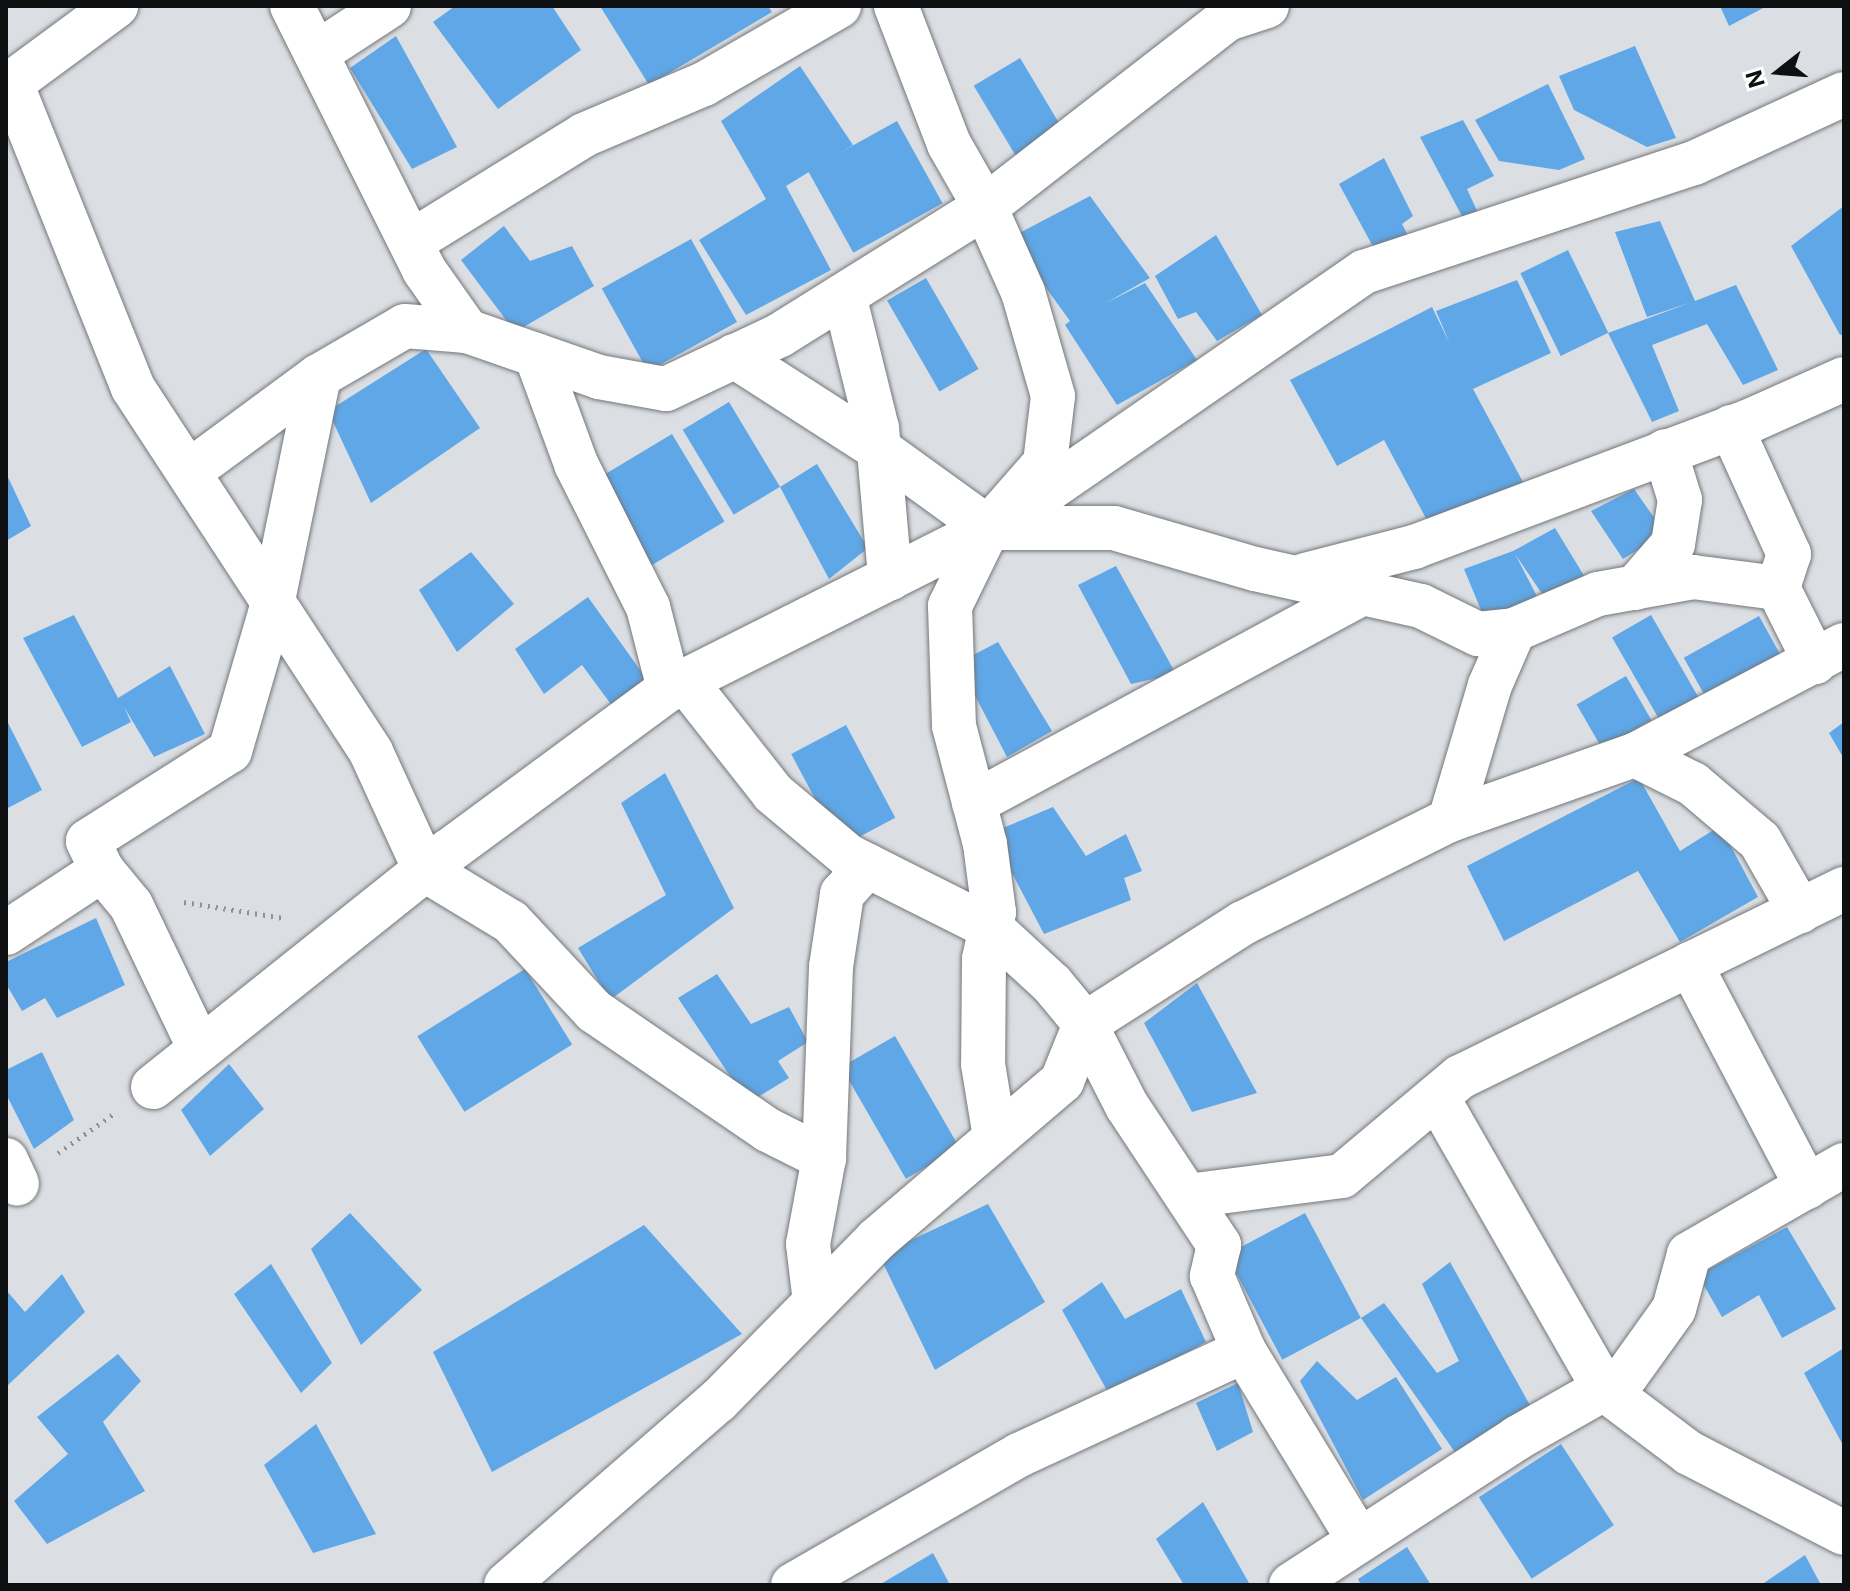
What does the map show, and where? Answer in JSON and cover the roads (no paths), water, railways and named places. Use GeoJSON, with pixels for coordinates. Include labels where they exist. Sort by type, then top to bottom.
{"type":"FeatureCollection","features":[{"type":"Feature","properties":{"kind":"street"},"geometry":{"type":"LineString","coordinates":[[116,6],[9,85],[133,388],[271,593],[371,752],[425,870],[511,922],[594,1011],[768,1130],[824,1158]]}},
{"type":"Feature","properties":{"kind":"street"},"geometry":{"type":"LineString","coordinates":[[292,6],[411,242],[467,331]]}},
{"type":"Feature","properties":{"kind":"street"},"geometry":{"type":"LineString","coordinates":[[317,53],[389,6]]}},
{"type":"Feature","properties":{"kind":"street"},"geometry":{"type":"LineString","coordinates":[[411,242],[584,135],[704,84],[839,6]]}},
{"type":"Feature","properties":{"kind":"street"},"geometry":{"type":"LineString","coordinates":[[896,6],[949,144],[985,207],[1023,292],[1053,396],[1045,463],[988,528],[950,606],[954,726],[985,844],[994,912],[984,959],[983,1064],[995,1137]]}},
{"type":"Feature","properties":{"kind":"street"},"geometry":{"type":"LineString","coordinates":[[190,471],[319,376],[405,326],[467,331],[599,377],[666,389],[734,356],[844,295],[985,207],[1240,10]]}},
{"type":"Feature","properties":{"kind":"street"},"geometry":{"type":"LineString","coordinates":[[153,1087],[425,870],[677,685],[988,528],[1364,272],[1694,163],[1844,94]]}},
{"type":"Feature","properties":{"kind":"street"},"geometry":{"type":"LineString","coordinates":[[844,295],[879,449],[890,578]]}},
{"type":"Feature","properties":{"kind":"street"},"geometry":{"type":"LineString","coordinates":[[536,355],[576,464],[648,607],[677,685],[773,793],[848,856],[991,928],[1052,984],[1085,1024],[1127,1106],[1219,1245],[1212,1276],[1343,1562]]}},
{"type":"Feature","properties":{"kind":"street"},"geometry":{"type":"LineString","coordinates":[[506,1585],[718,1401],[876,1240],[1062,1081],[1085,1024],[1243,923],[1450,820],[1635,755],[1830,654],[1778,588],[1693,577],[1598,594],[1514,630],[1478,634],[1421,606],[1295,577],[1114,528],[988,528],[879,449],[734,356]]}},
{"type":"Feature","properties":{"kind":"street"},"geometry":{"type":"LineString","coordinates":[[200,1049],[131,905],[111,881],[88,841],[230,751],[253,684],[319,376]]}},
{"type":"Feature","properties":{"kind":"street"},"geometry":{"type":"LineString","coordinates":[[1295,577],[1414,547],[1731,427],[1844,379]]}},
{"type":"Feature","properties":{"kind":"street"},"geometry":{"type":"LineString","coordinates":[[1731,427],[1789,554],[1778,588]]}},
{"type":"Feature","properties":{"kind":"street"},"geometry":{"type":"LineString","coordinates":[[1635,588],[1673,544],[1680,500],[1665,451]]}},
{"type":"Feature","properties":{"kind":"street"},"geometry":{"type":"LineString","coordinates":[[974,803],[1363,593]]}},
{"type":"Feature","properties":{"kind":"street"},"geometry":{"type":"LineString","coordinates":[[1450,820],[1477,723],[1514,630]]}},
{"type":"Feature","properties":{"kind":"street"},"geometry":{"type":"LineString","coordinates":[[1635,755],[1693,784],[1760,841],[1800,911]]}},
{"type":"Feature","properties":{"kind":"street"},"geometry":{"type":"LineString","coordinates":[[815,1302],[808,1244],[824,1158],[826,1042],[836,938],[842,894],[867,866]]}},
{"type":"Feature","properties":{"kind":"street"},"geometry":{"type":"LineString","coordinates":[[6,933],[111,881]]}},
{"type":"Feature","properties":{"kind":"street"},"geometry":{"type":"LineString","coordinates":[[1188,1196],[1342,1176],[1460,1077],[1844,889]]}},
{"type":"Feature","properties":{"kind":"street"},"geometry":{"type":"LineString","coordinates":[[1690,964],[1807,1187]]}},
{"type":"Feature","properties":{"kind":"street"},"geometry":{"type":"LineString","coordinates":[[1437,1097],[1604,1389],[1689,1453],[1844,1533]]}},
{"type":"Feature","properties":{"kind":"street"},"geometry":{"type":"LineString","coordinates":[[1291,1585],[1343,1562],[1626,1376],[1674,1309],[1689,1254],[1844,1165]]}},
{"type":"Feature","properties":{"kind":"street"},"geometry":{"type":"LineString","coordinates":[[793,1585],[1019,1455],[1244,1351]]}}]}
